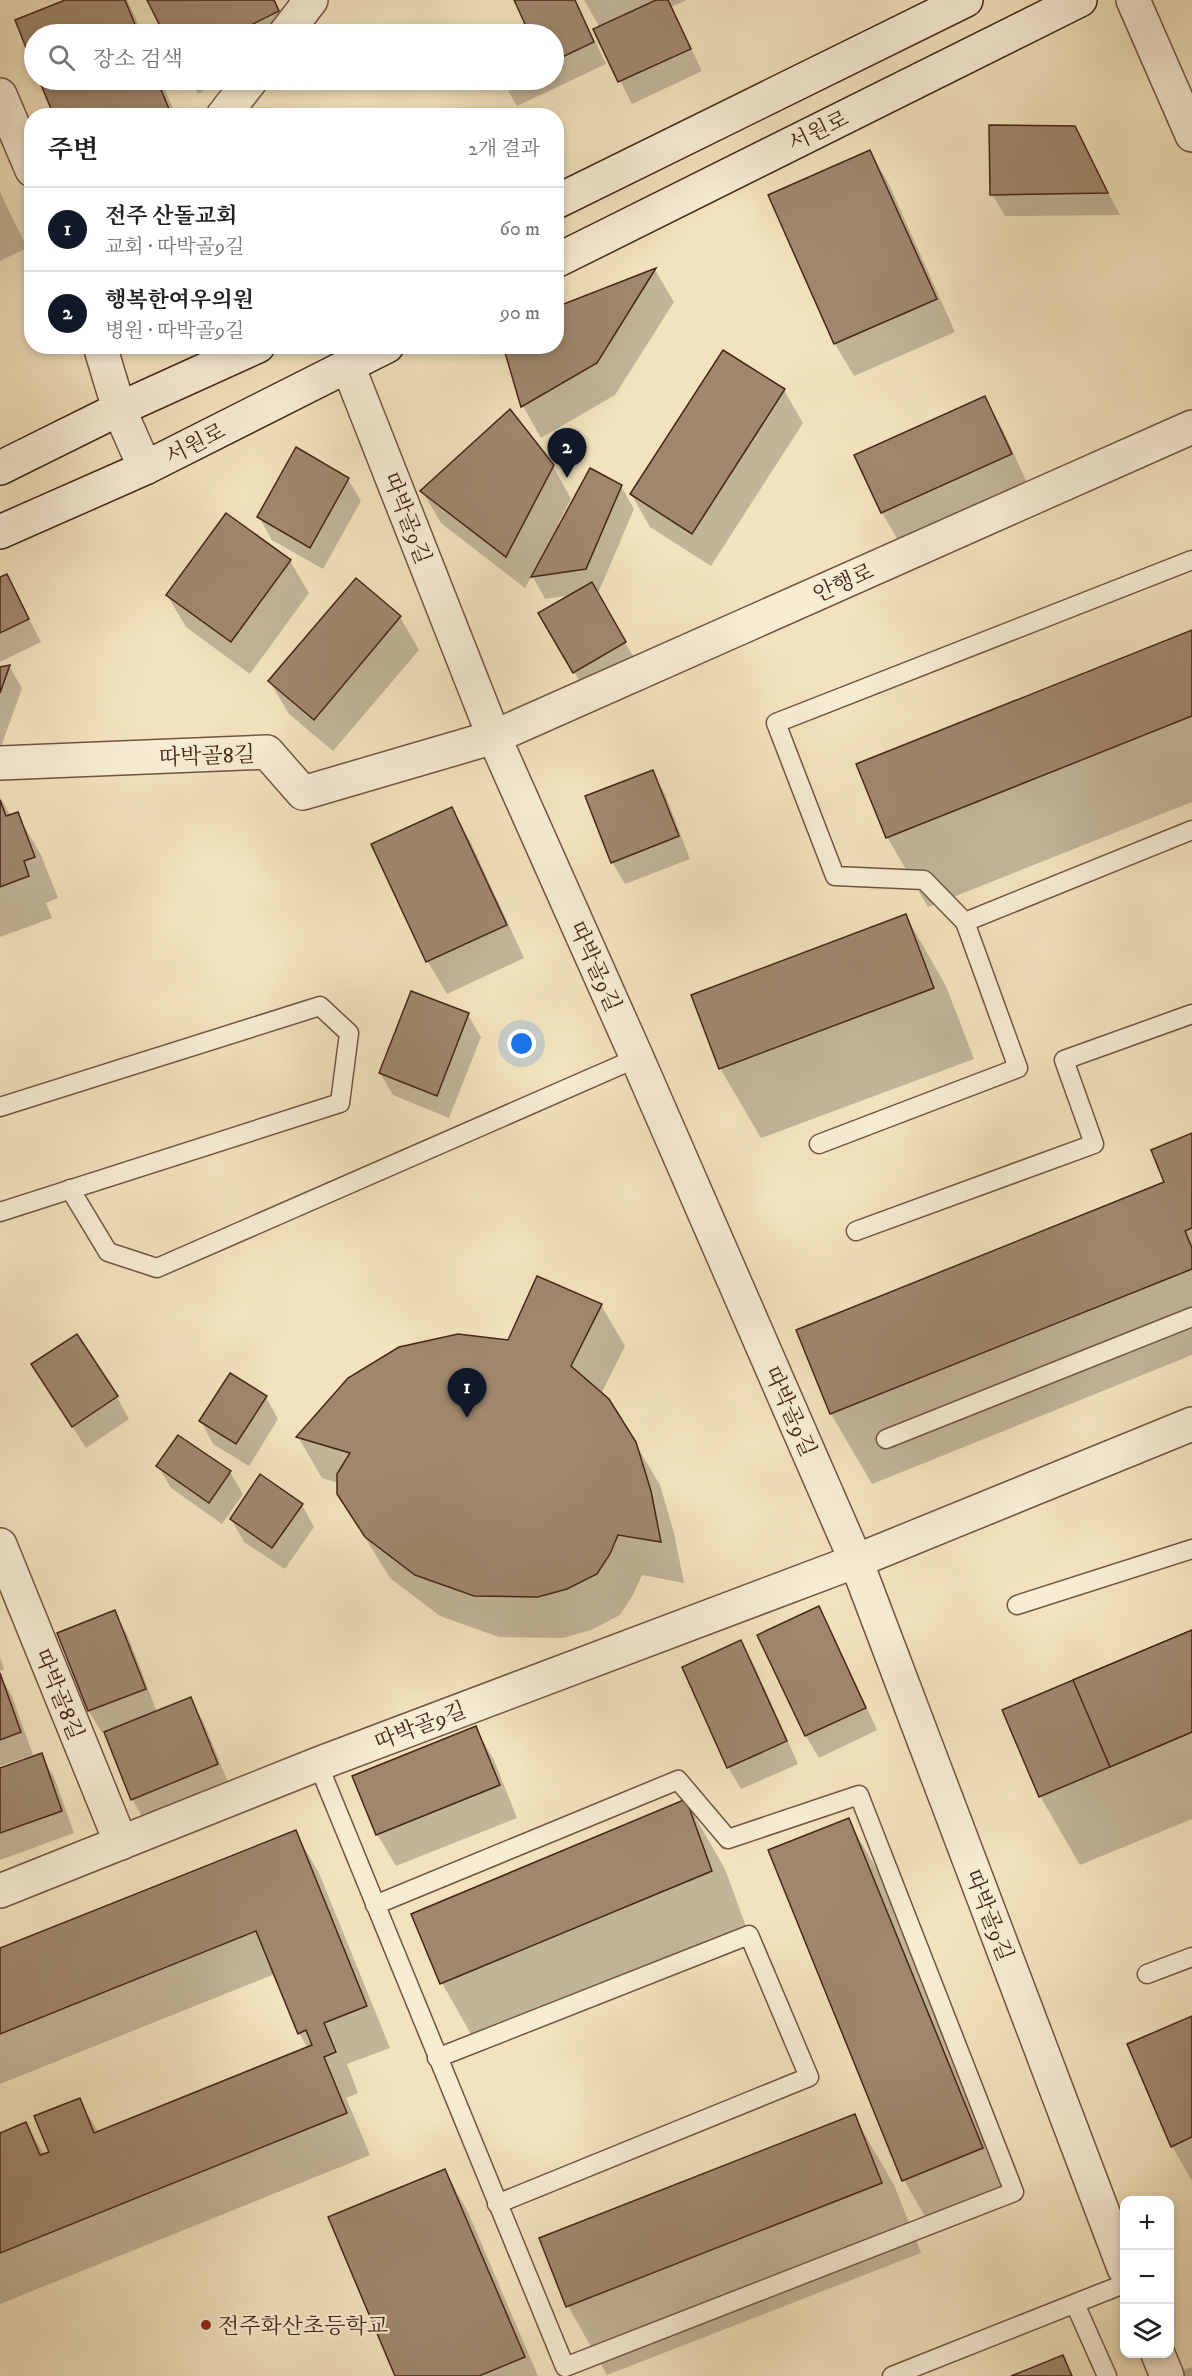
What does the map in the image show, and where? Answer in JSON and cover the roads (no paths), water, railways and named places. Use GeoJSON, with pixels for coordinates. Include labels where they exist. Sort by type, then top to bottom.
{"type":"FeatureCollection","features":[{"type":"Feature","properties":{"kind":"street"},"geometry":{"type":"LineString","coordinates":[[293,24],[311,0]]}},
{"type":"Feature","properties":{"kind":"street"},"geometry":{"type":"LineString","coordinates":[[564,198],[966,0]]}},
{"type":"Feature","properties":{"kind":"street","name":"서원로"},"geometry":{"type":"LineString","coordinates":[[564,257],[1080,0]]}},
{"type":"Feature","properties":{"kind":"street"},"geometry":{"type":"LineString","coordinates":[[1133,0],[1192,135]]}},
{"type":"Feature","properties":{"kind":"street"},"geometry":{"type":"LineString","coordinates":[[229,108],[243,90]]}},
{"type":"Feature","properties":{"kind":"street"},"geometry":{"type":"LineString","coordinates":[[0,95],[24,151]]}},
{"type":"Feature","properties":{"kind":"street"},"geometry":{"type":"LineString","coordinates":[[103,354],[120,409],[145,468]]}},
{"type":"Feature","properties":{"kind":"street"},"geometry":{"type":"LineString","coordinates":[[0,468],[120,409],[240,354]]}},
{"type":"Feature","properties":{"kind":"street","name":"서원로"},"geometry":{"type":"LineString","coordinates":[[0,532],[145,468],[371,354]]}},
{"type":"Feature","properties":{"kind":"street","name":"따박골9길"},"geometry":{"type":"LineString","coordinates":[[348,366],[494,737],[637,1058],[856,1561],[1120,2255]]}},
{"type":"Feature","properties":{"kind":"street","name":"안행로"},"geometry":{"type":"LineString","coordinates":[[494,737],[1192,427]]}},
{"type":"Feature","properties":{"kind":"street","name":"따박골8길"},"geometry":{"type":"LineString","coordinates":[[0,763],[267,752],[303,794],[494,737]]}},
{"type":"Feature","properties":{"kind":"street","name":"따박골9길"},"geometry":{"type":"LineString","coordinates":[[0,1891],[318,1764],[856,1561],[1192,1424]]}},
{"type":"Feature","properties":{"kind":"street","name":"따박골8길"},"geometry":{"type":"LineString","coordinates":[[0,1545],[121,1843]]}},
{"type":"Feature","properties":{"kind":"street"},"geometry":{"type":"LineString","coordinates":[[1160,2358],[1167,2376]]}},
{"type":"Feature","properties":{"kind":"lane"},"geometry":{"type":"LineString","coordinates":[[819,1144],[1018,1068],[965,922],[924,880],[835,876],[776,723],[1192,560]]}},
{"type":"Feature","properties":{"kind":"lane"},"geometry":{"type":"LineString","coordinates":[[965,922],[1192,831]]}},
{"type":"Feature","properties":{"kind":"lane"},"geometry":{"type":"LineString","coordinates":[[0,1107],[320,1006],[349,1033],[340,1103],[0,1212]]}},
{"type":"Feature","properties":{"kind":"lane"},"geometry":{"type":"LineString","coordinates":[[856,1231],[1094,1144],[1065,1060],[1192,1014]]}},
{"type":"Feature","properties":{"kind":"lane"},"geometry":{"type":"LineString","coordinates":[[70,1189],[108,1252],[157,1268],[637,1058]]}},
{"type":"Feature","properties":{"kind":"lane"},"geometry":{"type":"LineString","coordinates":[[886,1439],[1192,1317]]}},
{"type":"Feature","properties":{"kind":"lane"},"geometry":{"type":"LineString","coordinates":[[1017,1605],[1192,1549]]}},
{"type":"Feature","properties":{"kind":"lane"},"geometry":{"type":"LineString","coordinates":[[318,1764],[375,1905],[437,2058],[565,2367],[1014,2192],[859,1795],[728,1839],[678,1780],[375,1905]]}},
{"type":"Feature","properties":{"kind":"lane"},"geometry":{"type":"LineString","coordinates":[[437,2058],[750,1935],[809,2077],[497,2204]]}},
{"type":"Feature","properties":{"kind":"lane"},"geometry":{"type":"LineString","coordinates":[[1147,1974],[1192,1957]]}},
{"type":"Feature","properties":{"kind":"lane"},"geometry":{"type":"LineString","coordinates":[[892,2376],[1120,2286]]}},
{"type":"Feature","properties":{"kind":"lane"},"geometry":{"type":"LineString","coordinates":[[1075,2304],[1107,2376]]}},
{"type":"Feature","properties":{"kind":"place","name":"행복한여우의원"},"geometry":{"type":"Point","coordinates":[567,478]}},
{"type":"Feature","properties":{"kind":"place","name":"전주 산돌교회"},"geometry":{"type":"Point","coordinates":[467,1418]}},
{"type":"Feature","properties":{"kind":"place","name":"전주화산초등학교"},"geometry":{"type":"Point","coordinates":[206,2325]}}]}
